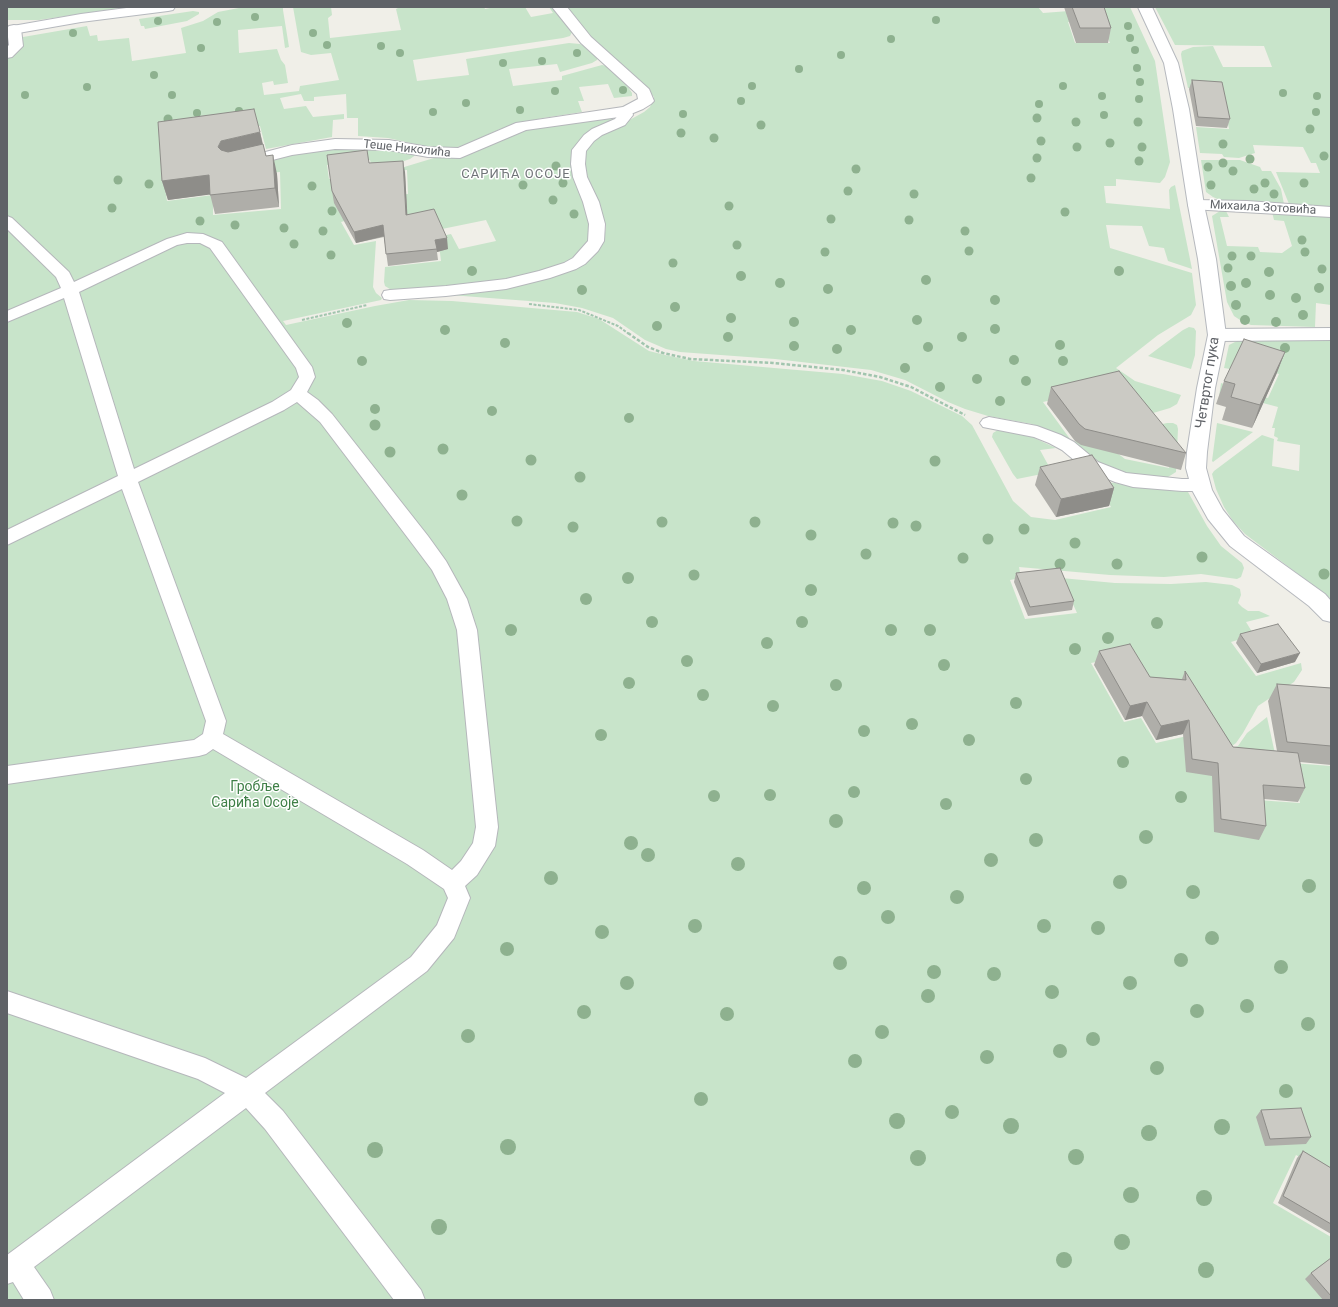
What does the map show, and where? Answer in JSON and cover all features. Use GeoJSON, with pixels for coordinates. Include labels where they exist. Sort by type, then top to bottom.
{"type":"FeatureCollection","features":[{"type":"Feature","properties":{"kind":"street"},"geometry":{"type":"LineString","coordinates":[[11,30],[82,18],[168,7]]}},
{"type":"Feature","properties":{"kind":"street","name":"Теше Николића"},"geometry":{"type":"LineString","coordinates":[[232,165],[292,150],[335,144],[390,144],[428,152],[460,153],[522,126],[626,111],[646,101],[644,92],[586,40],[559,7]]}},
{"type":"Feature","properties":{"kind":"street","name":"Четвртог пука"},"geometry":{"type":"LineString","coordinates":[[1145,7],[1171,63],[1181,109],[1196,205],[1207,259],[1217,335],[1206,388],[1197,452],[1196,468],[1201,485],[1215,514],[1237,541],[1318,600],[1331,614]]}},
{"type":"Feature","properties":{"kind":"street","name":"Михаила Зотовића"},"geometry":{"type":"LineString","coordinates":[[1196,205],[1247,206],[1331,212]]}},
{"type":"Feature","properties":{"kind":"street"},"geometry":{"type":"LineString","coordinates":[[1217,335],[1247,333],[1331,334]]}},
{"type":"Feature","properties":{"kind":"lane"},"geometry":{"type":"LineString","coordinates":[[7,54],[16,46],[11,30]]}},
{"type":"Feature","properties":{"kind":"lane","name":"Теше Николића"},"geometry":{"type":"LineString","coordinates":[[390,295],[446,292],[506,284],[544,275],[570,266],[579,261],[592,248],[596,241],[597,224],[592,202],[580,177],[578,164],[579,150],[589,138],[597,132],[620,122],[626,115],[626,111]]}},
{"type":"Feature","properties":{"kind":"lane"},"geometry":{"type":"LineString","coordinates":[[7,221],[64,275],[70,290],[128,480],[216,721],[212,738],[199,748],[7,775]]}},
{"type":"Feature","properties":{"kind":"lane"},"geometry":{"type":"LineString","coordinates":[[7,317],[70,290],[172,242],[187,238],[204,239],[216,245],[304,367],[307,377],[298,394],[278,406],[7,538]]}},
{"type":"Feature","properties":{"kind":"lane"},"geometry":{"type":"LineString","coordinates":[[298,394],[312,404],[326,418],[439,566],[457,599],[467,630],[487,827],[484,846],[469,868],[453,883]]}},
{"type":"Feature","properties":{"kind":"lane"},"geometry":{"type":"LineString","coordinates":[[989,423],[1037,432],[1055,439],[1068,446],[1092,466],[1121,478],[1182,485],[1201,485]]}},
{"type":"Feature","properties":{"kind":"lane"},"geometry":{"type":"LineString","coordinates":[[40,1300],[12,1268],[419,964],[446,931],[459,898],[453,883],[415,857],[212,738]]}},
{"type":"Feature","properties":{"kind":"lane"},"geometry":{"type":"LineString","coordinates":[[7,1002],[205,1070],[247,1092],[274,1120],[411,1300]]}},
{"type":"Feature","properties":{"kind":"path"},"geometry":{"type":"LineString","coordinates":[[525,304],[579,310],[618,326],[648,346],[663,352],[690,359],[843,370],[880,377],[911,388],[970,418],[989,423]]}},
{"type":"Feature","properties":{"kind":"path"},"geometry":{"type":"LineString","coordinates":[[274,324],[301,321],[367,305]]}},
{"type":"Feature","properties":{"kind":"green space"},"geometry":{"type":"Polygon","coordinates":[[[7,7],[127,7],[39,20],[7,20],[7,7]]]}},
{"type":"Feature","properties":{"kind":"green space","name":"Гробље Сарића Осоје"},"geometry":{"type":"Polygon","coordinates":[[[244,7],[283,7],[289,47],[285,48],[282,26],[238,30],[239,53],[277,49],[281,60],[285,65],[288,83],[274,85],[273,81],[262,83],[264,95],[299,91],[300,86],[339,80],[331,53],[311,55],[301,52],[293,7],[331,7],[332,15],[328,18],[330,38],[401,30],[396,9],[400,7],[484,7],[485,9],[495,7],[525,7],[531,17],[553,13],[549,7],[552,7],[572,32],[570,36],[413,60],[417,81],[469,75],[466,59],[569,43],[580,44],[588,47],[598,57],[597,60],[592,63],[560,72],[557,64],[509,69],[513,86],[562,80],[562,76],[602,65],[607,66],[617,74],[632,93],[632,96],[614,98],[608,84],[579,87],[584,101],[578,101],[582,112],[516,124],[500,129],[466,145],[442,150],[388,138],[358,136],[358,118],[347,118],[346,94],[314,97],[314,101],[304,101],[301,94],[280,98],[284,109],[306,106],[313,117],[344,114],[344,119],[333,120],[332,137],[266,149],[260,126],[230,131],[235,155],[205,163],[203,135],[161,140],[163,174],[167,201],[213,195],[213,215],[281,209],[280,172],[236,176],[235,167],[267,159],[299,152],[345,147],[387,148],[407,151],[417,154],[410,159],[395,164],[372,168],[370,160],[327,165],[329,179],[365,175],[368,197],[408,194],[407,170],[391,171],[434,158],[458,157],[470,154],[528,128],[618,116],[621,117],[614,123],[584,137],[577,145],[573,157],[573,172],[591,227],[588,241],[584,249],[568,261],[540,271],[511,278],[432,289],[398,292],[393,291],[385,286],[385,267],[441,261],[439,245],[386,250],[386,240],[417,230],[423,240],[451,234],[459,249],[496,241],[486,220],[442,229],[436,218],[406,225],[384,210],[341,222],[354,245],[376,241],[373,287],[376,293],[382,298],[381,300],[283,321],[286,325],[409,300],[452,301],[577,312],[599,319],[649,351],[669,356],[694,361],[843,374],[882,381],[911,391],[962,416],[972,425],[1013,501],[1031,517],[1055,520],[1111,507],[1095,481],[1174,489],[1188,492],[1207,526],[1221,546],[1242,563],[1244,568],[1241,577],[1237,579],[1201,574],[1164,577],[1110,575],[1019,567],[1021,578],[1010,580],[1025,619],[1077,613],[1061,578],[1115,583],[1171,584],[1206,582],[1232,585],[1240,589],[1241,595],[1238,603],[1242,607],[1248,611],[1259,611],[1270,616],[1246,622],[1254,635],[1231,642],[1256,676],[1301,663],[1302,670],[1294,682],[1258,706],[1243,733],[1232,746],[1220,742],[1211,731],[1180,680],[1146,687],[1126,656],[1091,663],[1124,722],[1141,718],[1156,743],[1209,731],[1219,744],[1231,748],[1238,746],[1247,733],[1267,717],[1277,763],[1250,762],[1257,800],[1300,803],[1292,763],[1331,766],[1331,1175],[1296,1155],[1273,1203],[1331,1237],[1331,1300],[7,1300],[7,56],[20,45],[20,39],[23,37],[87,26],[90,36],[97,35],[98,41],[129,38],[132,61],[186,53],[181,28],[203,21],[218,12],[244,7]]]}},
{"type":"Feature","properties":{"kind":"green space"},"geometry":{"type":"Polygon","coordinates":[[[565,7],[1038,7],[1043,13],[1069,11],[1079,22],[1068,22],[1075,43],[1110,43],[1094,7],[1130,7],[1155,61],[1170,162],[1165,177],[1160,183],[1116,179],[1116,186],[1104,186],[1106,203],[1170,209],[1169,190],[1175,185],[1192,269],[1168,261],[1164,248],[1149,246],[1142,226],[1106,225],[1110,248],[1192,273],[1196,305],[1191,315],[1158,335],[1116,368],[1135,381],[1181,395],[1177,404],[1170,408],[1143,416],[1117,385],[1043,402],[1070,439],[1032,424],[988,416],[965,409],[905,380],[871,370],[775,359],[680,352],[666,349],[645,340],[613,318],[582,308],[555,303],[450,295],[512,287],[557,276],[569,271],[595,254],[604,241],[606,226],[585,169],[584,154],[586,148],[595,139],[644,112],[650,107],[654,97],[642,82],[591,37],[565,7]]]}},
{"type":"Feature","properties":{"kind":"green space"},"geometry":{"type":"Polygon","coordinates":[[[1155,7],[1331,7],[1331,207],[1289,204],[1276,172],[1320,173],[1316,163],[1311,163],[1303,147],[1253,145],[1255,153],[1239,158],[1224,157],[1222,154],[1200,153],[1196,127],[1229,129],[1221,90],[1188,88],[1182,61],[1182,51],[1193,47],[1213,46],[1223,67],[1272,67],[1264,46],[1175,45],[1155,7]]]}},
{"type":"Feature","properties":{"kind":"green space"},"geometry":{"type":"Polygon","coordinates":[[[193,11],[199,12],[199,14],[187,21],[145,29],[144,26],[141,26],[139,19],[193,11]]]}},
{"type":"Feature","properties":{"kind":"green space"},"geometry":{"type":"Polygon","coordinates":[[[1201,160],[1240,160],[1260,167],[1262,171],[1271,171],[1281,189],[1284,204],[1222,201],[1213,197],[1206,192],[1201,160]]]}},
{"type":"Feature","properties":{"kind":"green space"},"geometry":{"type":"Polygon","coordinates":[[[1220,211],[1226,211],[1229,217],[1220,217],[1227,246],[1258,247],[1260,252],[1282,253],[1292,246],[1284,221],[1274,220],[1272,212],[1331,216],[1331,305],[1316,303],[1315,327],[1251,325],[1234,316],[1227,302],[1212,216],[1220,211]]]}},
{"type":"Feature","properties":{"kind":"green space"},"geometry":{"type":"Polygon","coordinates":[[[1189,327],[1194,328],[1196,331],[1195,355],[1191,369],[1148,356],[1183,330],[1189,327]]]}},
{"type":"Feature","properties":{"kind":"green space"},"geometry":{"type":"Polygon","coordinates":[[[1331,339],[1331,599],[1245,534],[1233,521],[1224,507],[1216,489],[1212,474],[1262,435],[1274,439],[1272,466],[1299,471],[1300,445],[1277,441],[1278,438],[1274,436],[1275,428],[1272,428],[1278,407],[1229,394],[1218,404],[1221,383],[1268,398],[1279,374],[1234,360],[1230,369],[1224,368],[1229,345],[1237,341],[1246,340],[1331,339]]]}},
{"type":"Feature","properties":{"kind":"green space"},"geometry":{"type":"Polygon","coordinates":[[[1167,423],[1177,425],[1178,429],[1176,472],[1168,477],[1128,475],[1095,461],[1073,442],[1095,436],[1125,459],[1169,468],[1174,448],[1158,425],[1167,423]]]}},
{"type":"Feature","properties":{"kind":"green space"},"geometry":{"type":"Polygon","coordinates":[[[1217,423],[1253,432],[1213,462],[1212,461],[1217,423]]]}},
{"type":"Feature","properties":{"kind":"green space"},"geometry":{"type":"Polygon","coordinates":[[[998,430],[1030,436],[1056,448],[1040,450],[1052,472],[1017,479],[992,437],[993,433],[998,430]]]}},
{"type":"Feature","properties":{"kind":"building"},"geometry":{"type":"Polygon","coordinates":[[[1072,7],[1104,7],[1111,28],[1080,28],[1072,7]]]}},
{"type":"Feature","properties":{"kind":"building"},"geometry":{"type":"Polygon","coordinates":[[[1192,80],[1222,82],[1230,119],[1198,117],[1192,80]]]}},
{"type":"Feature","properties":{"kind":"building"},"geometry":{"type":"Polygon","coordinates":[[[254,109],[260,132],[221,141],[218,147],[221,150],[228,152],[263,144],[266,156],[273,155],[275,188],[210,195],[209,175],[162,181],[158,122],[254,109]]]}},
{"type":"Feature","properties":{"kind":"building"},"geometry":{"type":"Polygon","coordinates":[[[367,150],[369,163],[403,161],[406,215],[434,209],[447,238],[435,240],[437,249],[386,254],[383,225],[354,232],[332,191],[327,155],[367,150]]]}},
{"type":"Feature","properties":{"kind":"building"},"geometry":{"type":"Polygon","coordinates":[[[1244,339],[1285,352],[1260,405],[1231,397],[1235,384],[1224,381],[1244,339]]]}},
{"type":"Feature","properties":{"kind":"building"},"geometry":{"type":"Polygon","coordinates":[[[1119,371],[1186,453],[1085,429],[1079,424],[1051,387],[1119,371]]]}},
{"type":"Feature","properties":{"kind":"building"},"geometry":{"type":"Polygon","coordinates":[[[1092,455],[1114,488],[1061,499],[1040,467],[1092,455]]]}},
{"type":"Feature","properties":{"kind":"building"},"geometry":{"type":"Polygon","coordinates":[[[1060,568],[1074,601],[1030,607],[1016,573],[1060,568]]]}},
{"type":"Feature","properties":{"kind":"building"},"geometry":{"type":"Polygon","coordinates":[[[1278,624],[1300,653],[1261,664],[1240,634],[1278,624]]]}},
{"type":"Feature","properties":{"kind":"building"},"geometry":{"type":"Polygon","coordinates":[[[1130,644],[1150,677],[1186,680],[1185,671],[1233,747],[1298,753],[1305,788],[1263,785],[1266,826],[1221,819],[1218,763],[1192,759],[1189,720],[1161,726],[1147,702],[1130,706],[1099,651],[1130,644]]]}},
{"type":"Feature","properties":{"kind":"building"},"geometry":{"type":"Polygon","coordinates":[[[1277,684],[1331,688],[1331,746],[1287,742],[1277,684]]]}},
{"type":"Feature","properties":{"kind":"building"},"geometry":{"type":"Polygon","coordinates":[[[1301,1108],[1311,1137],[1270,1139],[1261,1110],[1301,1108]]]}},
{"type":"Feature","properties":{"kind":"building"},"geometry":{"type":"Polygon","coordinates":[[[1303,1151],[1331,1168],[1331,1224],[1283,1196],[1303,1151]]]}},
{"type":"Feature","properties":{"kind":"building"},"geometry":{"type":"Polygon","coordinates":[[[1331,1258],[1331,1296],[1311,1273],[1331,1258]]]}},
{"type":"Feature","properties":{"kind":"district","name":"САРИЋА ОСОЈЕ"},"geometry":{"type":"Point","coordinates":[516,175]}}]}
